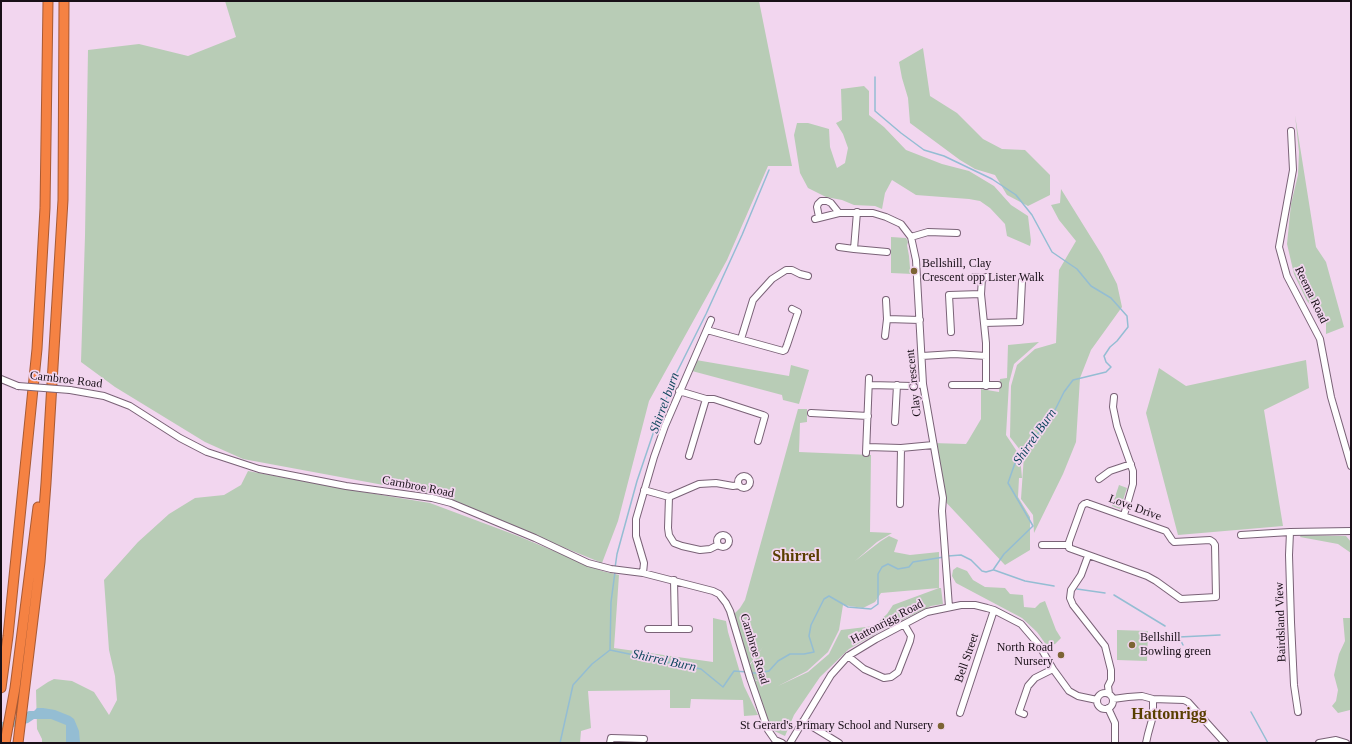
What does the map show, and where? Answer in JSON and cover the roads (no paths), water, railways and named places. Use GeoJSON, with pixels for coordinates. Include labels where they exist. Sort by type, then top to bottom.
{"type":"FeatureCollection","features":[{"type":"Feature","properties":{"kind":"highway"},"geometry":{"type":"LineString","coordinates":[[1,688],[8,636],[38,342],[45,208],[48,1]]}},
{"type":"Feature","properties":{"kind":"highway"},"geometry":{"type":"LineString","coordinates":[[18,743],[40,562],[46,484],[48,428],[63,200],[64,1]]}},
{"type":"Feature","properties":{"kind":"highway"},"geometry":{"type":"LineString","coordinates":[[5,743],[15,688],[48,428]]}},
{"type":"Feature","properties":{"kind":"highway"},"geometry":{"type":"LineString","coordinates":[[1,665],[8,636]]}},
{"type":"Feature","properties":{"kind":"street","name":"Reema Road"},"geometry":{"type":"LineString","coordinates":[[1291,131],[1293,170],[1279,247],[1287,276],[1320,339],[1331,397],[1351,466]]}},
{"type":"Feature","properties":{"kind":"street"},"geometry":{"type":"LineString","coordinates":[[839,213],[831,203],[827,201],[821,201],[818,204],[817,218],[839,213],[873,213],[901,224],[912,237],[928,232],[956,232]]}},
{"type":"Feature","properties":{"kind":"street"},"geometry":{"type":"LineString","coordinates":[[854,248],[858,212]]}},
{"type":"Feature","properties":{"kind":"street","name":"Clay Crescent"},"geometry":{"type":"LineString","coordinates":[[912,237],[916,260],[924,384],[943,498],[942,507],[949,607]]}},
{"type":"Feature","properties":{"kind":"street"},"geometry":{"type":"LineString","coordinates":[[838,247],[887,252]]}},
{"type":"Feature","properties":{"kind":"street"},"geometry":{"type":"LineString","coordinates":[[741,339],[753,300],[772,279],[786,270],[792,270],[808,276]]}},
{"type":"Feature","properties":{"kind":"street"},"geometry":{"type":"LineString","coordinates":[[974,277],[985,277],[981,294],[986,356],[986,386]]}},
{"type":"Feature","properties":{"kind":"street"},"geometry":{"type":"LineString","coordinates":[[984,323],[1020,322],[1022,281]]}},
{"type":"Feature","properties":{"kind":"street"},"geometry":{"type":"LineString","coordinates":[[951,332],[949,295],[981,294]]}},
{"type":"Feature","properties":{"kind":"street"},"geometry":{"type":"LineString","coordinates":[[885,336],[887,319],[886,300]]}},
{"type":"Feature","properties":{"kind":"street"},"geometry":{"type":"LineString","coordinates":[[707,330],[780,351],[785,350],[798,312],[792,309]]}},
{"type":"Feature","properties":{"kind":"street"},"geometry":{"type":"LineString","coordinates":[[887,319],[920,320]]}},
{"type":"Feature","properties":{"kind":"street"},"geometry":{"type":"LineString","coordinates":[[643,573],[644,563],[636,536],[635,524],[644,490],[656,450],[679,391],[711,320]]}},
{"type":"Feature","properties":{"kind":"street"},"geometry":{"type":"LineString","coordinates":[[922,356],[954,354],[986,356]]}},
{"type":"Feature","properties":{"kind":"street"},"geometry":{"type":"LineString","coordinates":[[869,378],[867,450],[933,445]]}},
{"type":"Feature","properties":{"kind":"street","name":"Carnbroe Road"},"geometry":{"type":"LineString","coordinates":[[1,379],[18,386],[70,390],[104,396],[130,406],[180,438],[206,452],[258,469],[346,486],[432,498],[451,503],[535,538],[588,563],[611,569],[643,573],[713,591],[719,594],[726,603],[734,621],[750,678],[768,730],[776,740],[782,743]]}},
{"type":"Feature","properties":{"kind":"street"},"geometry":{"type":"LineString","coordinates":[[869,385],[913,386],[924,384]]}},
{"type":"Feature","properties":{"kind":"street"},"geometry":{"type":"LineString","coordinates":[[895,422],[898,385]]}},
{"type":"Feature","properties":{"kind":"street"},"geometry":{"type":"LineString","coordinates":[[952,385],[998,386]]}},
{"type":"Feature","properties":{"kind":"street"},"geometry":{"type":"LineString","coordinates":[[679,391],[706,399],[714,399],[765,416],[758,441]]}},
{"type":"Feature","properties":{"kind":"street"},"geometry":{"type":"LineString","coordinates":[[1114,397],[1113,407],[1117,426],[1133,471],[1133,484],[1124,515]]}},
{"type":"Feature","properties":{"kind":"street"},"geometry":{"type":"LineString","coordinates":[[689,456],[706,399]]}},
{"type":"Feature","properties":{"kind":"street"},"geometry":{"type":"LineString","coordinates":[[811,413],[868,416]]}},
{"type":"Feature","properties":{"kind":"street"},"geometry":{"type":"LineString","coordinates":[[900,448],[900,504]]}},
{"type":"Feature","properties":{"kind":"street"},"geometry":{"type":"LineString","coordinates":[[1099,479],[1110,471],[1131,464]]}},
{"type":"Feature","properties":{"kind":"street"},"geometry":{"type":"LineString","coordinates":[[644,490],[669,497],[699,484],[716,483],[733,486],[739,484]]}},
{"type":"Feature","properties":{"kind":"street"},"geometry":{"type":"LineString","coordinates":[[669,497],[668,528],[669,535],[674,543],[700,550],[710,549],[718,544]]}},
{"type":"Feature","properties":{"kind":"street","name":"Love Drive"},"geometry":{"type":"LineString","coordinates":[[1087,503],[1124,515],[1166,531],[1174,542],[1210,540],[1213,542],[1215,545],[1216,597],[1181,599],[1147,576],[1069,548],[1068,542],[1084,504],[1087,503]]}},
{"type":"Feature","properties":{"kind":"street"},"geometry":{"type":"LineString","coordinates":[[1241,535],[1290,532],[1351,531]]}},
{"type":"Feature","properties":{"kind":"street","name":"Bairdsland View"},"geometry":{"type":"LineString","coordinates":[[1290,532],[1289,555],[1294,685],[1298,712]]}},
{"type":"Feature","properties":{"kind":"street"},"geometry":{"type":"LineString","coordinates":[[1042,545],[1069,545]]}},
{"type":"Feature","properties":{"kind":"street"},"geometry":{"type":"LineString","coordinates":[[1088,556],[1081,575],[1071,590],[1070,598],[1073,605],[1105,646],[1111,670],[1111,680],[1108,686],[1112,704],[1108,708]]}},
{"type":"Feature","properties":{"kind":"street"},"geometry":{"type":"LineString","coordinates":[[674,580],[675,629]]}},
{"type":"Feature","properties":{"kind":"street","name":"Hattonrigg Road"},"geometry":{"type":"LineString","coordinates":[[790,743],[831,674],[848,656],[927,612],[949,607],[969,605],[994,610],[1021,624],[1039,645],[1053,669],[1069,691],[1078,696],[1097,700]]}},
{"type":"Feature","properties":{"kind":"street","name":"Bell Street"},"geometry":{"type":"LineString","coordinates":[[960,713],[994,610]]}},
{"type":"Feature","properties":{"kind":"street"},"geometry":{"type":"LineString","coordinates":[[848,656],[864,669],[884,678],[891,677],[898,672],[910,641],[911,636],[904,624]]}},
{"type":"Feature","properties":{"kind":"street"},"geometry":{"type":"LineString","coordinates":[[648,629],[689,629]]}},
{"type":"Feature","properties":{"kind":"street"},"geometry":{"type":"LineString","coordinates":[[1024,714],[1019,712],[1028,686],[1034,678],[1053,669]]}},
{"type":"Feature","properties":{"kind":"street"},"geometry":{"type":"LineString","coordinates":[[1108,708],[1101,707],[1097,700],[1101,694],[1106,693],[1111,697],[1142,696],[1153,699],[1178,699],[1188,702],[1226,743]]}},
{"type":"Feature","properties":{"kind":"street"},"geometry":{"type":"LineString","coordinates":[[1146,743],[1153,716],[1153,699]]}},
{"type":"Feature","properties":{"kind":"street"},"geometry":{"type":"LineString","coordinates":[[1108,708],[1114,722],[1115,743]]}},
{"type":"Feature","properties":{"kind":"street"},"geometry":{"type":"LineString","coordinates":[[803,721],[829,740],[839,743]]}},
{"type":"Feature","properties":{"kind":"street"},"geometry":{"type":"LineString","coordinates":[[610,743],[611,738],[644,739]]}},
{"type":"Feature","properties":{"kind":"street"},"geometry":{"type":"LineString","coordinates":[[1320,743],[1336,740],[1346,743]]}},
{"type":"Feature","properties":{"kind":"water"},"geometry":{"type":"Polygon","coordinates":[[[37,708],[55,710],[74,719],[79,731],[80,743],[66,743],[66,725],[51,719],[34,719],[28,723],[16,726],[1,733],[2,722],[29,711],[34,711],[37,708]]]}},
{"type":"Feature","properties":{"kind":"waterway","name":"Shirrel Burn"},"geometry":{"type":"LineString","coordinates":[[875,77],[875,111],[924,150],[944,156],[992,179],[1016,195],[1032,215],[1052,252],[1077,269],[1091,286],[1111,298],[1127,316],[1128,327],[1104,356],[1106,362],[1111,367],[1106,372],[1073,380],[1064,392],[1053,414],[1015,463],[1008,483],[1033,526],[1004,554],[993,570],[986,572],[982,571],[971,560],[961,555],[948,556]]}},
{"type":"Feature","properties":{"kind":"waterway","name":"Shirrel burn"},"geometry":{"type":"LineString","coordinates":[[615,568],[617,554],[637,481],[657,422],[677,372],[706,314],[742,235],[769,170]]}},
{"type":"Feature","properties":{"kind":"waterway","name":"Shirrel Burn"},"geometry":{"type":"LineString","coordinates":[[751,673],[769,671],[778,661],[790,654],[814,652],[809,636],[811,625],[824,599],[829,596],[848,607],[871,609],[878,604],[878,574],[882,567],[888,564],[898,569],[909,567],[913,562],[944,557]]}},
{"type":"Feature","properties":{"kind":"waterway"},"geometry":{"type":"LineString","coordinates":[[994,570],[1025,581],[1054,586]]}},
{"type":"Feature","properties":{"kind":"waterway","name":"Shirrel burn"},"geometry":{"type":"LineString","coordinates":[[610,650],[611,602],[615,572]]}},
{"type":"Feature","properties":{"kind":"waterway"},"geometry":{"type":"LineString","coordinates":[[1077,589],[1105,593]]}},
{"type":"Feature","properties":{"kind":"waterway"},"geometry":{"type":"LineString","coordinates":[[1114,595],[1165,626]]}},
{"type":"Feature","properties":{"kind":"waterway"},"geometry":{"type":"LineString","coordinates":[[1183,645],[1179,637],[1220,635]]}},
{"type":"Feature","properties":{"kind":"waterway","name":"Shirrel Burn"},"geometry":{"type":"LineString","coordinates":[[560,743],[573,685],[592,664],[610,650],[701,669],[723,687],[734,671],[747,672]]}},
{"type":"Feature","properties":{"kind":"waterway"},"geometry":{"type":"LineString","coordinates":[[1251,712],[1268,743]]}},
{"type":"Feature","properties":{"kind":"place","name":"Bellshill, Clay Crescent opp Lister Walk"},"geometry":{"type":"Point","coordinates":[914,271]}},
{"type":"Feature","properties":{"kind":"place","name":"Bellshill Bowling green"},"geometry":{"type":"Point","coordinates":[1132,645]}},
{"type":"Feature","properties":{"kind":"place","name":"North Road Nursery"},"geometry":{"type":"Point","coordinates":[1061,655]}},
{"type":"Feature","properties":{"kind":"place","name":"St Gerard's Primary School and Nursery"},"geometry":{"type":"Point","coordinates":[941,726]}},
{"type":"Feature","properties":{"kind":"district","name":"Shirrel"},"geometry":{"type":"Point","coordinates":[796,557]}},
{"type":"Feature","properties":{"kind":"district","name":"Hattonrigg"},"geometry":{"type":"Point","coordinates":[1169,715]}}]}
